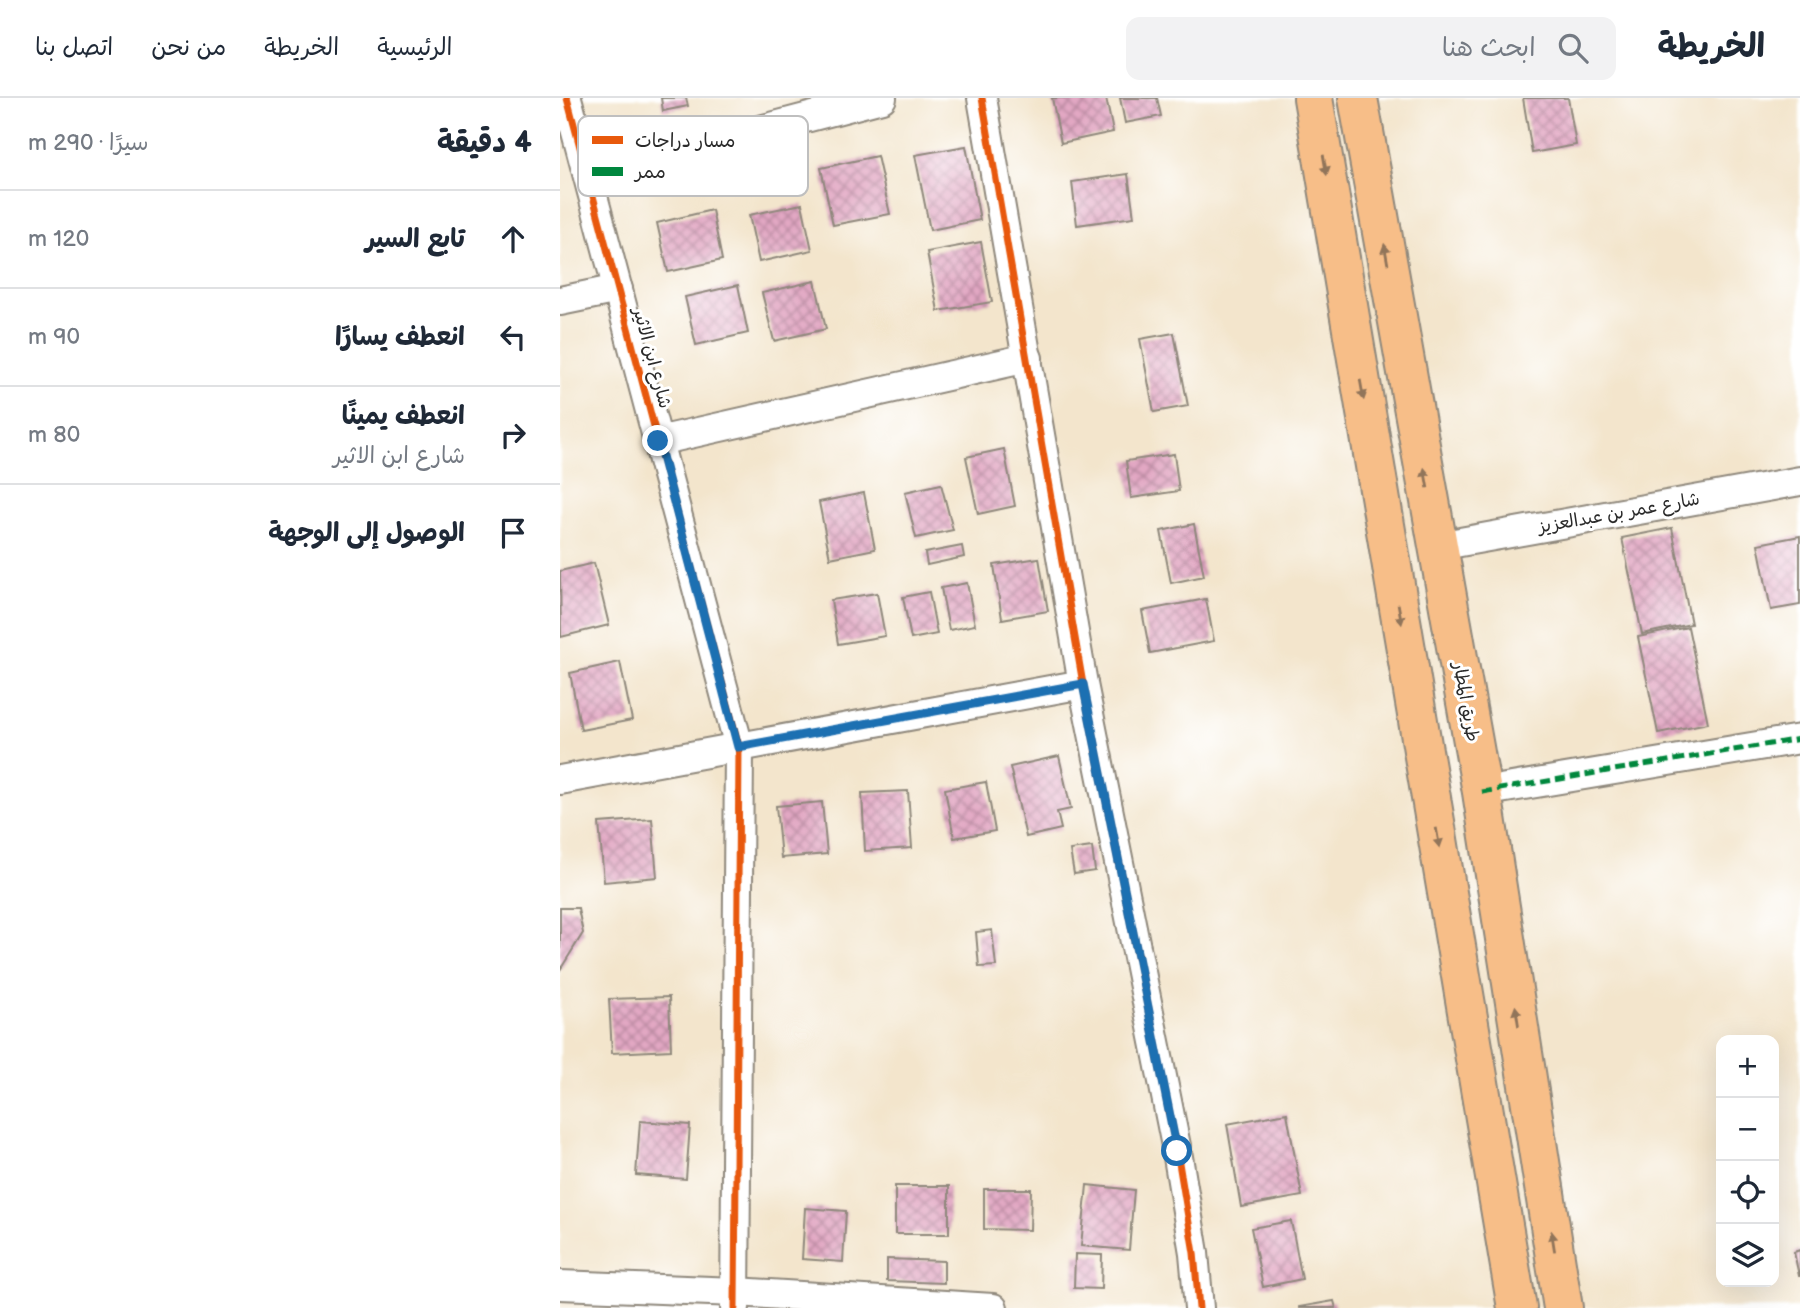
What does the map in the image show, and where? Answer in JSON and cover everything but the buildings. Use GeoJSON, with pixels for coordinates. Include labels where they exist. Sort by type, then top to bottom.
{"type":"FeatureCollection","features":[{"type":"Feature","properties":{"kind":"highway"},"geometry":{"type":"LineString","coordinates":[[1313,98],[1517,1308]]}},
{"type":"Feature","properties":{"kind":"highway","name":"طريق المطار"},"geometry":{"type":"LineString","coordinates":[[1358,98],[1482,792],[1563,1308]]}},
{"type":"Feature","properties":{"kind":"street","name":"شارع ابن الاثير"},"geometry":{"type":"LineString","coordinates":[[567,98],[578,140]]}},
{"type":"Feature","properties":{"kind":"street"},"geometry":{"type":"LineString","coordinates":[[808,118],[883,98]]}},
{"type":"Feature","properties":{"kind":"street"},"geometry":{"type":"LineString","coordinates":[[982,98],[1083,684],[1177,1151],[1194,1253],[1199,1308]]}},
{"type":"Feature","properties":{"kind":"street","name":"شارع ابن الاثير"},"geometry":{"type":"LineString","coordinates":[[593,196],[738,747],[736,1300]]}},
{"type":"Feature","properties":{"kind":"street"},"geometry":{"type":"LineString","coordinates":[[560,301],[618,289]]}},
{"type":"Feature","properties":{"kind":"street"},"geometry":{"type":"LineString","coordinates":[[658,441],[1028,358]]}},
{"type":"Feature","properties":{"kind":"street","name":"شارع عمر بن عبدالعزيز"},"geometry":{"type":"LineString","coordinates":[[1438,546],[1800,481]]}},
{"type":"Feature","properties":{"kind":"street"},"geometry":{"type":"LineString","coordinates":[[560,780],[1083,684]]}},
{"type":"Feature","properties":{"kind":"street"},"geometry":{"type":"LineString","coordinates":[[1482,792],[1800,739]]}},
{"type":"Feature","properties":{"kind":"street"},"geometry":{"type":"LineString","coordinates":[[560,1285],[736,1300],[993,1308]]}},
{"type":"Feature","properties":{"kind":"marked path"},"geometry":{"type":"LineString","coordinates":[[1482,792],[1800,739]]}},
{"type":"Feature","properties":{"kind":"cycle path"},"geometry":{"type":"LineString","coordinates":[[567,98],[578,140]]}},
{"type":"Feature","properties":{"kind":"cycle path"},"geometry":{"type":"LineString","coordinates":[[982,98],[1083,684],[1177,1151],[1194,1253],[1199,1308]]}},
{"type":"Feature","properties":{"kind":"cycle path"},"geometry":{"type":"LineString","coordinates":[[593,196],[739,747],[735,1308]]}},
{"type":"Feature","properties":{"kind":"route"},"geometry":{"type":"LineString","coordinates":[[658,441],[738,747],[1083,684],[1177,1151]]}}]}
